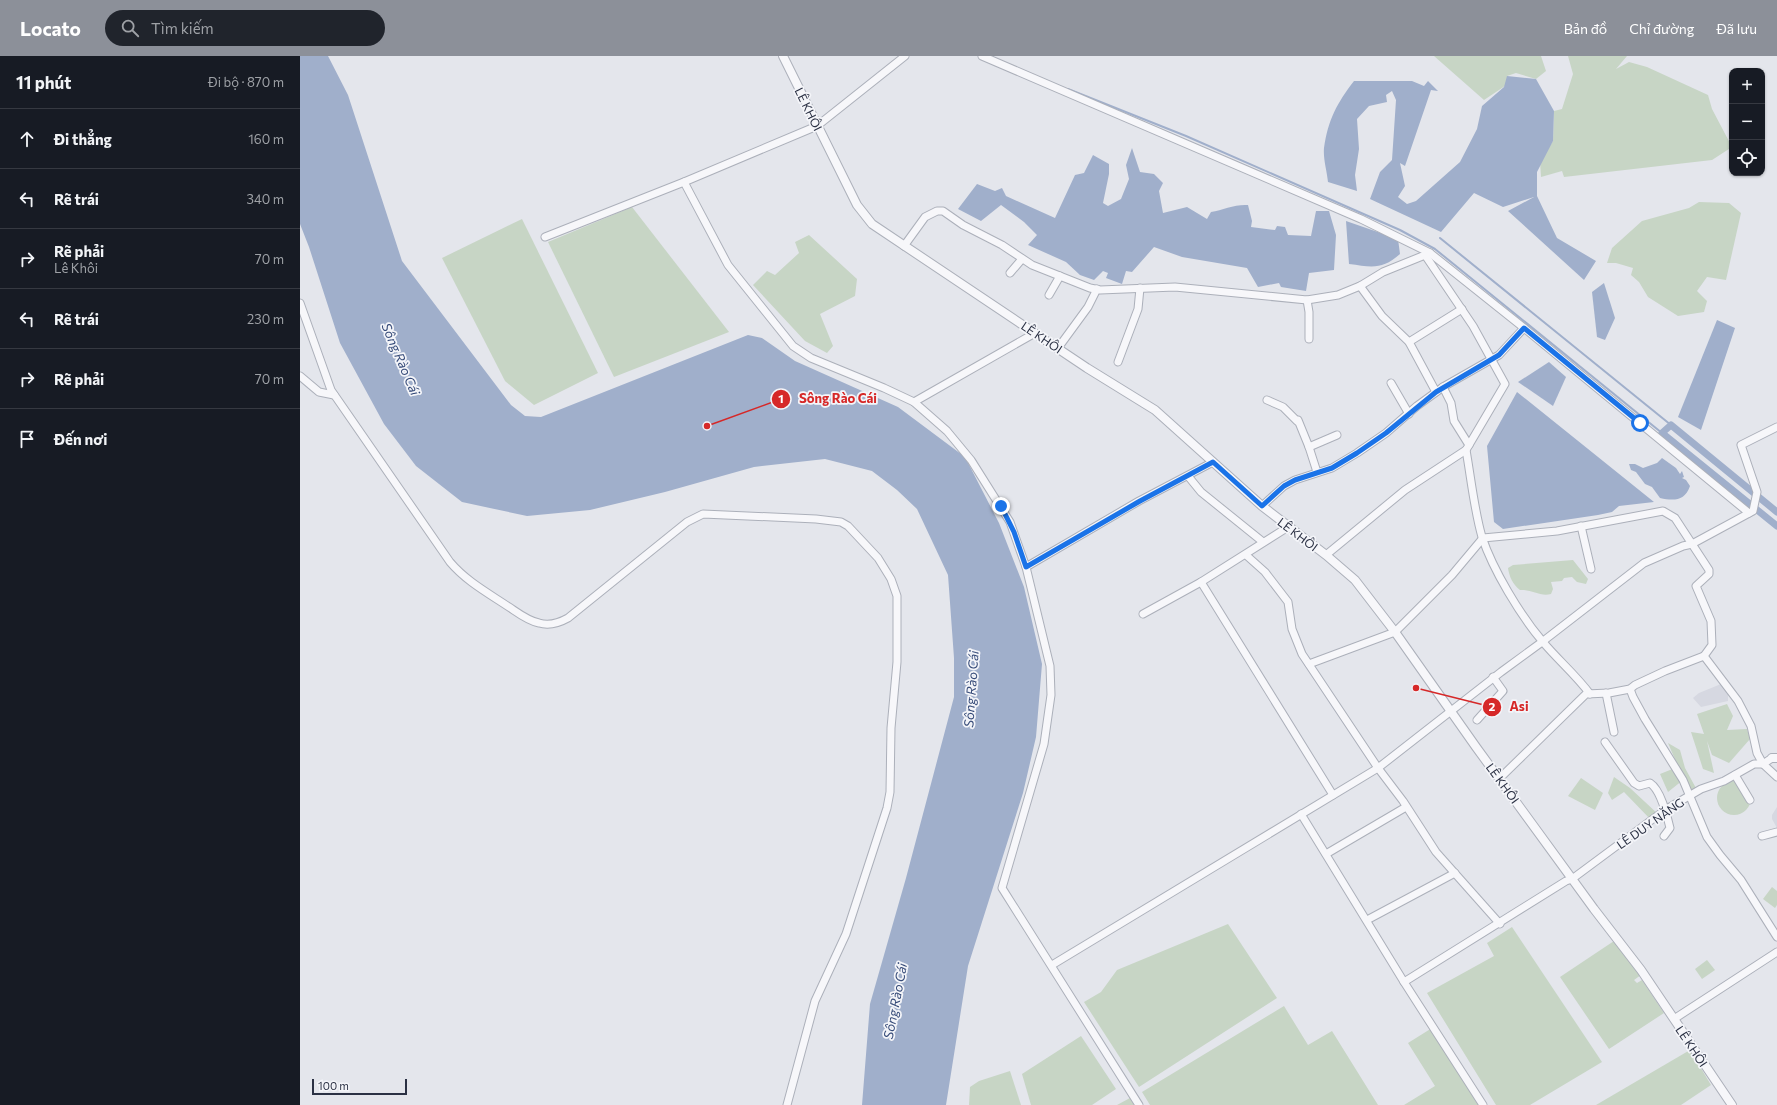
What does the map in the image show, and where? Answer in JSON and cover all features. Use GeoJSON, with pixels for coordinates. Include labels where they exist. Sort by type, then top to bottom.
{"type":"FeatureCollection","features":[{"type":"Feature","properties":{"kind":"street","name":"LÊ KHÔI"},"geometry":{"type":"LineString","coordinates":[[783,56],[864,216],[872,224],[1058,348],[1155,410],[1262,506],[1326,555],[1355,580],[1395,632],[1572,879],[1641,970],[1732,1105]]}},
{"type":"Feature","properties":{"kind":"street"},"geometry":{"type":"LineString","coordinates":[[545,237],[684,182],[818,126],[905,56]]}},
{"type":"Feature","properties":{"kind":"street"},"geometry":{"type":"LineString","coordinates":[[982,56],[1361,219],[1428,254],[1524,328],[1751,512]]}},
{"type":"Feature","properties":{"kind":"street"},"geometry":{"type":"LineString","coordinates":[[684,182],[728,265],[793,346],[812,358],[914,402],[951,436],[971,460],[1010,522],[1026,567],[1050,666],[1051,695],[1044,744],[1002,888],[1139,1105]]}},
{"type":"Feature","properties":{"kind":"street"},"geometry":{"type":"LineString","coordinates":[[904,246],[925,217],[937,211],[943,211],[1022,259],[1060,276],[1097,289],[1187,288],[1307,300],[1338,295],[1360,286],[1383,272],[1428,254]]}},
{"type":"Feature","properties":{"kind":"street"},"geometry":{"type":"LineString","coordinates":[[1326,555],[1405,490],[1467,447],[1504,387],[1492,359],[1428,254]]}},
{"type":"Feature","properties":{"kind":"street"},"geometry":{"type":"LineString","coordinates":[[1010,273],[1022,259]]}},
{"type":"Feature","properties":{"kind":"street"},"geometry":{"type":"LineString","coordinates":[[1049,296],[1060,276]]}},
{"type":"Feature","properties":{"kind":"street"},"geometry":{"type":"LineString","coordinates":[[1360,286],[1382,316],[1409,342],[1436,392]]}},
{"type":"Feature","properties":{"kind":"street"},"geometry":{"type":"LineString","coordinates":[[1118,362],[1138,308],[1140,288]]}},
{"type":"Feature","properties":{"kind":"street"},"geometry":{"type":"LineString","coordinates":[[1058,348],[1088,308],[1097,289]]}},
{"type":"Feature","properties":{"kind":"street"},"geometry":{"type":"LineString","coordinates":[[1307,300],[1309,312],[1309,339]]}},
{"type":"Feature","properties":{"kind":"street"},"geometry":{"type":"LineString","coordinates":[[300,303],[325,377],[334,395],[457,570],[475,585],[535,622],[552,624],[568,618],[683,526],[695,517],[703,514],[816,519],[841,522],[856,534],[885,567],[893,583],[897,602],[897,662],[891,728],[889,799],[846,934],[815,1001],[788,1105]]}},
{"type":"Feature","properties":{"kind":"street"},"geometry":{"type":"LineString","coordinates":[[1409,342],[1462,309]]}},
{"type":"Feature","properties":{"kind":"street"},"geometry":{"type":"LineString","coordinates":[[1262,506],[1284,486],[1295,480],[1332,468],[1348,460],[1386,433],[1443,387],[1499,355],[1524,328]]}},
{"type":"Feature","properties":{"kind":"street"},"geometry":{"type":"LineString","coordinates":[[914,402],[1035,332]]}},
{"type":"Feature","properties":{"kind":"street"},"geometry":{"type":"LineString","coordinates":[[300,376],[319,392],[334,395]]}},
{"type":"Feature","properties":{"kind":"street"},"geometry":{"type":"LineString","coordinates":[[1391,383],[1408,414]]}},
{"type":"Feature","properties":{"kind":"street"},"geometry":{"type":"LineString","coordinates":[[1443,387],[1450,402],[1454,421],[1467,447],[1483,538],[1492,560],[1515,604],[1542,642],[1582,683],[1590,694]]}},
{"type":"Feature","properties":{"kind":"street"},"geometry":{"type":"LineString","coordinates":[[1267,400],[1283,407],[1297,420],[1309,447],[1317,472]]}},
{"type":"Feature","properties":{"kind":"street"},"geometry":{"type":"LineString","coordinates":[[1052,965],[1378,768],[1493,677],[1542,642],[1644,563],[1683,546],[1692,544],[1751,512],[1758,494],[1741,445],[1777,427]]}},
{"type":"Feature","properties":{"kind":"street"},"geometry":{"type":"LineString","coordinates":[[1309,447],[1337,435]]}},
{"type":"Feature","properties":{"kind":"street"},"geometry":{"type":"LineString","coordinates":[[1026,567],[1140,501],[1213,462]]}},
{"type":"Feature","properties":{"kind":"street"},"geometry":{"type":"LineString","coordinates":[[1188,476],[1201,492],[1263,542]]}},
{"type":"Feature","properties":{"kind":"street"},"geometry":{"type":"LineString","coordinates":[[1308,664],[1395,632],[1452,575],[1483,538],[1557,531],[1663,511],[1675,518],[1709,570],[1708,574],[1696,586],[1696,590],[1711,621],[1712,645],[1704,656],[1665,671],[1635,684],[1630,688],[1606,694],[1586,694],[1500,778]]}},
{"type":"Feature","properties":{"kind":"street"},"geometry":{"type":"LineString","coordinates":[[1143,614],[1246,555],[1288,526]]}},
{"type":"Feature","properties":{"kind":"street"},"geometry":{"type":"LineString","coordinates":[[1581,526],[1590,569]]}},
{"type":"Feature","properties":{"kind":"street"},"geometry":{"type":"LineString","coordinates":[[1246,555],[1265,572],[1288,602],[1292,629],[1302,654],[1378,768],[1436,852],[1500,924]]}},
{"type":"Feature","properties":{"kind":"street"},"geometry":{"type":"LineString","coordinates":[[1201,582],[1333,795]]}},
{"type":"Feature","properties":{"kind":"street"},"geometry":{"type":"LineString","coordinates":[[1704,656],[1738,701],[1751,726],[1757,753],[1762,764],[1777,777]]}},
{"type":"Feature","properties":{"kind":"street"},"geometry":{"type":"LineString","coordinates":[[1477,720],[1503,691],[1493,677]]}},
{"type":"Feature","properties":{"kind":"street"},"geometry":{"type":"LineString","coordinates":[[1630,688],[1633,697],[1645,718],[1683,780],[1707,837],[1741,880],[1777,937]]}},
{"type":"Feature","properties":{"kind":"street"},"geometry":{"type":"LineString","coordinates":[[1606,694],[1614,732]]}},
{"type":"Feature","properties":{"kind":"street"},"geometry":{"type":"LineString","coordinates":[[1605,742],[1634,783],[1639,786],[1650,783],[1654,786],[1665,810],[1670,828],[1664,836]]}},
{"type":"Feature","properties":{"kind":"street","name":"LÊ DUY NĂNG"},"geometry":{"type":"LineString","coordinates":[[1404,982],[1500,924],[1566,881],[1572,879],[1665,810],[1689,796],[1735,775],[1754,764],[1762,764],[1774,758]]}},
{"type":"Feature","properties":{"kind":"street"},"geometry":{"type":"LineString","coordinates":[[1735,775],[1750,800]]}},
{"type":"Feature","properties":{"kind":"street"},"geometry":{"type":"LineString","coordinates":[[1326,854],[1406,807]]}},
{"type":"Feature","properties":{"kind":"street"},"geometry":{"type":"LineString","coordinates":[[1301,814],[1404,982],[1483,1105]]}},
{"type":"Feature","properties":{"kind":"street"},"geometry":{"type":"LineString","coordinates":[[1762,836],[1777,832]]}},
{"type":"Feature","properties":{"kind":"street"},"geometry":{"type":"LineString","coordinates":[[1367,920],[1455,873]]}},
{"type":"Feature","properties":{"kind":"street"},"geometry":{"type":"LineString","coordinates":[[1674,1019],[1777,952]]}},
{"type":"Feature","properties":{"kind":"shaded area"},"geometry":{"type":"Polygon","coordinates":[[[1721,684],[1728,690],[1728,701],[1701,707],[1693,698],[1699,693],[1721,684]]]}},
{"type":"Feature","properties":{"kind":"shaded area"},"geometry":{"type":"Polygon","coordinates":[[[1777,807],[1777,828],[1772,819],[1772,815],[1777,807]]]}},
{"type":"Feature","properties":{"kind":"green space"},"geometry":{"type":"Polygon","coordinates":[[[1434,56],[1541,56],[1546,71],[1536,79],[1516,73],[1507,76],[1508,84],[1484,100],[1434,56]]]}},
{"type":"Feature","properties":{"kind":"green space"},"geometry":{"type":"Polygon","coordinates":[[[1568,56],[1627,56],[1616,69],[1629,62],[1647,67],[1708,95],[1712,109],[1729,141],[1729,149],[1712,160],[1564,177],[1562,171],[1541,177],[1540,161],[1553,141],[1554,111],[1562,109],[1573,74],[1568,56]]]}},
{"type":"Feature","properties":{"kind":"green space"},"geometry":{"type":"Polygon","coordinates":[[[1699,202],[1729,203],[1741,213],[1726,280],[1707,277],[1697,291],[1707,301],[1704,312],[1678,316],[1648,297],[1639,282],[1631,275],[1633,268],[1616,263],[1607,263],[1612,248],[1642,221],[1689,208],[1699,202]]]}},
{"type":"Feature","properties":{"kind":"green space"},"geometry":{"type":"Polygon","coordinates":[[[632,207],[729,332],[614,377],[548,242],[632,207]]]}},
{"type":"Feature","properties":{"kind":"green space"},"geometry":{"type":"Polygon","coordinates":[[[522,219],[598,373],[534,405],[505,381],[442,258],[522,219]]]}},
{"type":"Feature","properties":{"kind":"green space"},"geometry":{"type":"Polygon","coordinates":[[[809,235],[857,279],[855,296],[820,314],[833,346],[827,353],[805,341],[753,285],[767,271],[775,275],[799,253],[795,242],[809,235]]]}},
{"type":"Feature","properties":{"kind":"green space"},"geometry":{"type":"Polygon","coordinates":[[[1573,560],[1588,579],[1586,584],[1577,582],[1572,577],[1564,578],[1562,581],[1551,582],[1553,589],[1551,594],[1547,595],[1520,590],[1515,586],[1509,574],[1508,568],[1513,565],[1573,560]]]}},
{"type":"Feature","properties":{"kind":"green space"},"geometry":{"type":"Polygon","coordinates":[[[1727,704],[1733,716],[1727,730],[1747,729],[1750,739],[1729,763],[1712,755],[1707,741],[1714,773],[1703,769],[1691,732],[1704,734],[1697,714],[1727,704]]]}},
{"type":"Feature","properties":{"kind":"green space"},"geometry":{"type":"Polygon","coordinates":[[[1668,743],[1680,750],[1685,768],[1697,790],[1689,795],[1683,780],[1668,792],[1660,774],[1675,768],[1683,778],[1668,743]]]}},
{"type":"Feature","properties":{"kind":"green space"},"geometry":{"type":"Polygon","coordinates":[[[1614,777],[1630,788],[1659,815],[1653,822],[1624,792],[1612,800],[1608,793],[1614,777]]]}},
{"type":"Feature","properties":{"kind":"green space"},"geometry":{"type":"Polygon","coordinates":[[[1581,778],[1603,793],[1595,810],[1568,796],[1581,778]]]}},
{"type":"Feature","properties":{"kind":"green space"},"geometry":{"type":"Polygon","coordinates":[[[1734,781],[1746,786],[1751,798],[1746,810],[1734,815],[1722,810],[1717,798],[1722,786],[1734,781]]]}},
{"type":"Feature","properties":{"kind":"green space"},"geometry":{"type":"Polygon","coordinates":[[[1772,887],[1777,891],[1777,905],[1775,908],[1763,899],[1772,887]]]}},
{"type":"Feature","properties":{"kind":"green space"},"geometry":{"type":"Polygon","coordinates":[[[1228,924],[1277,998],[1139,1087],[1084,1002],[1101,992],[1117,970],[1228,924]]]}},
{"type":"Feature","properties":{"kind":"green space"},"geometry":{"type":"Polygon","coordinates":[[[1512,927],[1602,1062],[1530,1105],[1496,1105],[1427,993],[1494,956],[1487,943],[1512,927]]]}},
{"type":"Feature","properties":{"kind":"green space"},"geometry":{"type":"Polygon","coordinates":[[[1617,939],[1641,975],[1634,980],[1637,983],[1642,980],[1664,1013],[1609,1049],[1560,977],[1617,939]]]}},
{"type":"Feature","properties":{"kind":"green space"},"geometry":{"type":"Polygon","coordinates":[[[1707,960],[1715,970],[1702,979],[1695,969],[1707,960]]]}},
{"type":"Feature","properties":{"kind":"green space"},"geometry":{"type":"Polygon","coordinates":[[[1284,1006],[1308,1045],[1332,1031],[1378,1105],[1150,1105],[1142,1092],[1284,1006]]]}},
{"type":"Feature","properties":{"kind":"green space"},"geometry":{"type":"Polygon","coordinates":[[[1432,1028],[1480,1105],[1404,1105],[1435,1086],[1408,1043],[1432,1028]]]}},
{"type":"Feature","properties":{"kind":"green space"},"geometry":{"type":"Polygon","coordinates":[[[1081,1036],[1116,1089],[1092,1105],[1031,1105],[1022,1074],[1081,1036]]]}},
{"type":"Feature","properties":{"kind":"green space"},"geometry":{"type":"Polygon","coordinates":[[[1690,1050],[1711,1085],[1681,1105],[1596,1105],[1690,1050]]]}},
{"type":"Feature","properties":{"kind":"green space"},"geometry":{"type":"Polygon","coordinates":[[[1010,1071],[1021,1105],[969,1105],[970,1087],[979,1081],[1010,1071]]]}},
{"type":"Feature","properties":{"kind":"green space"},"geometry":{"type":"Polygon","coordinates":[[[1130,1098],[1134,1105],[1117,1105],[1130,1098]]]}},
{"type":"Feature","properties":{"kind":"water"},"geometry":{"type":"Polygon","coordinates":[[[300,56],[328,56],[348,95],[402,261],[511,405],[525,416],[541,417],[748,335],[762,338],[795,361],[898,407],[965,457],[999,523],[1024,587],[1042,664],[1036,737],[1023,793],[968,966],[946,1105],[862,1105],[870,1004],[906,878],[954,697],[954,658],[948,575],[917,509],[897,490],[872,471],[825,459],[754,467],[665,492],[590,510],[527,516],[462,502],[416,466],[384,424],[340,343],[309,247],[300,224],[300,56]]]}},
{"type":"Feature","properties":{"kind":"water"},"geometry":{"type":"Polygon","coordinates":[[[1507,76],[1536,79],[1554,111],[1553,141],[1537,172],[1537,196],[1557,238],[1596,261],[1584,280],[1508,211],[1534,197],[1503,207],[1474,193],[1441,232],[1370,199],[1380,172],[1392,160],[1396,100],[1392,91],[1386,95],[1387,102],[1369,106],[1357,119],[1359,149],[1355,175],[1357,191],[1328,182],[1324,148],[1328,129],[1338,104],[1354,81],[1412,81],[1424,86],[1428,81],[1438,91],[1431,90],[1405,166],[1400,163],[1405,186],[1398,197],[1407,204],[1416,201],[1460,162],[1477,129],[1482,106],[1504,87],[1507,76]]]}},
{"type":"Feature","properties":{"kind":"water"},"geometry":{"type":"Polygon","coordinates":[[[1132,148],[1140,172],[1154,174],[1163,183],[1159,191],[1163,213],[1187,207],[1207,219],[1211,212],[1234,206],[1248,205],[1252,221],[1251,227],[1275,230],[1277,226],[1285,227],[1288,235],[1311,236],[1316,211],[1329,211],[1336,235],[1334,270],[1309,273],[1306,291],[1281,287],[1279,283],[1258,287],[1247,268],[1182,257],[1154,247],[1132,272],[1126,271],[1122,284],[1106,278],[1108,273],[1103,271],[1094,280],[1080,275],[1066,262],[1028,245],[1037,235],[1024,222],[1001,205],[981,221],[958,209],[977,184],[995,191],[1002,188],[1006,196],[1055,218],[1075,175],[1084,173],[1093,155],[1109,164],[1109,174],[1103,203],[1108,206],[1121,199],[1129,179],[1126,165],[1132,148]]]}},
{"type":"Feature","properties":{"kind":"water"},"geometry":{"type":"Polygon","coordinates":[[[1346,221],[1398,239],[1400,254],[1388,263],[1382,265],[1364,266],[1349,264],[1346,221]]]}},
{"type":"Feature","properties":{"kind":"water"},"geometry":{"type":"Polygon","coordinates":[[[1604,283],[1615,318],[1605,340],[1597,337],[1592,292],[1604,283]]]}},
{"type":"Feature","properties":{"kind":"water"},"geometry":{"type":"Polygon","coordinates":[[[1717,320],[1735,328],[1701,430],[1678,417],[1717,320]]]}},
{"type":"Feature","properties":{"kind":"water"},"geometry":{"type":"Polygon","coordinates":[[[1549,362],[1566,377],[1553,406],[1518,382],[1549,362]]]}},
{"type":"Feature","properties":{"kind":"water"},"geometry":{"type":"Polygon","coordinates":[[[1517,392],[1654,502],[1619,506],[1612,512],[1598,515],[1503,529],[1494,522],[1487,446],[1517,392]]]}},
{"type":"Feature","properties":{"kind":"water"},"geometry":{"type":"Polygon","coordinates":[[[1662,458],[1676,468],[1680,474],[1682,471],[1684,477],[1682,478],[1686,480],[1690,486],[1685,495],[1678,499],[1670,500],[1660,498],[1652,487],[1645,484],[1636,472],[1631,470],[1629,464],[1635,464],[1643,468],[1657,463],[1662,458]]]}},
{"type":"Feature","properties":{"kind":"waterway"},"geometry":{"type":"LineString","coordinates":[[1068,89],[1186,136],[1400,230],[1435,249],[1662,433]]}},
{"type":"Feature","properties":{"kind":"waterway"},"geometry":{"type":"LineString","coordinates":[[1440,238],[1671,425]]}},
{"type":"Feature","properties":{"kind":"waterway"},"geometry":{"type":"LineString","coordinates":[[1777,512],[1671,425],[1662,433],[1777,526]]}},
{"type":"Feature","properties":{"kind":"place","name":"Sông Rào Cái"},"geometry":{"type":"Point","coordinates":[707,426]}},
{"type":"Feature","properties":{"kind":"place","name":"Asi"},"geometry":{"type":"Point","coordinates":[1416,688]}},
{"type":"Feature","properties":{"kind":"route"},"geometry":{"type":"LineString","coordinates":[[1001,506],[1010,522],[1026,567],[1140,501],[1213,462],[1262,506],[1284,486],[1295,480],[1332,468],[1348,460],[1386,433],[1417,406],[1443,387],[1499,355],[1524,328],[1640,423]]}}]}
